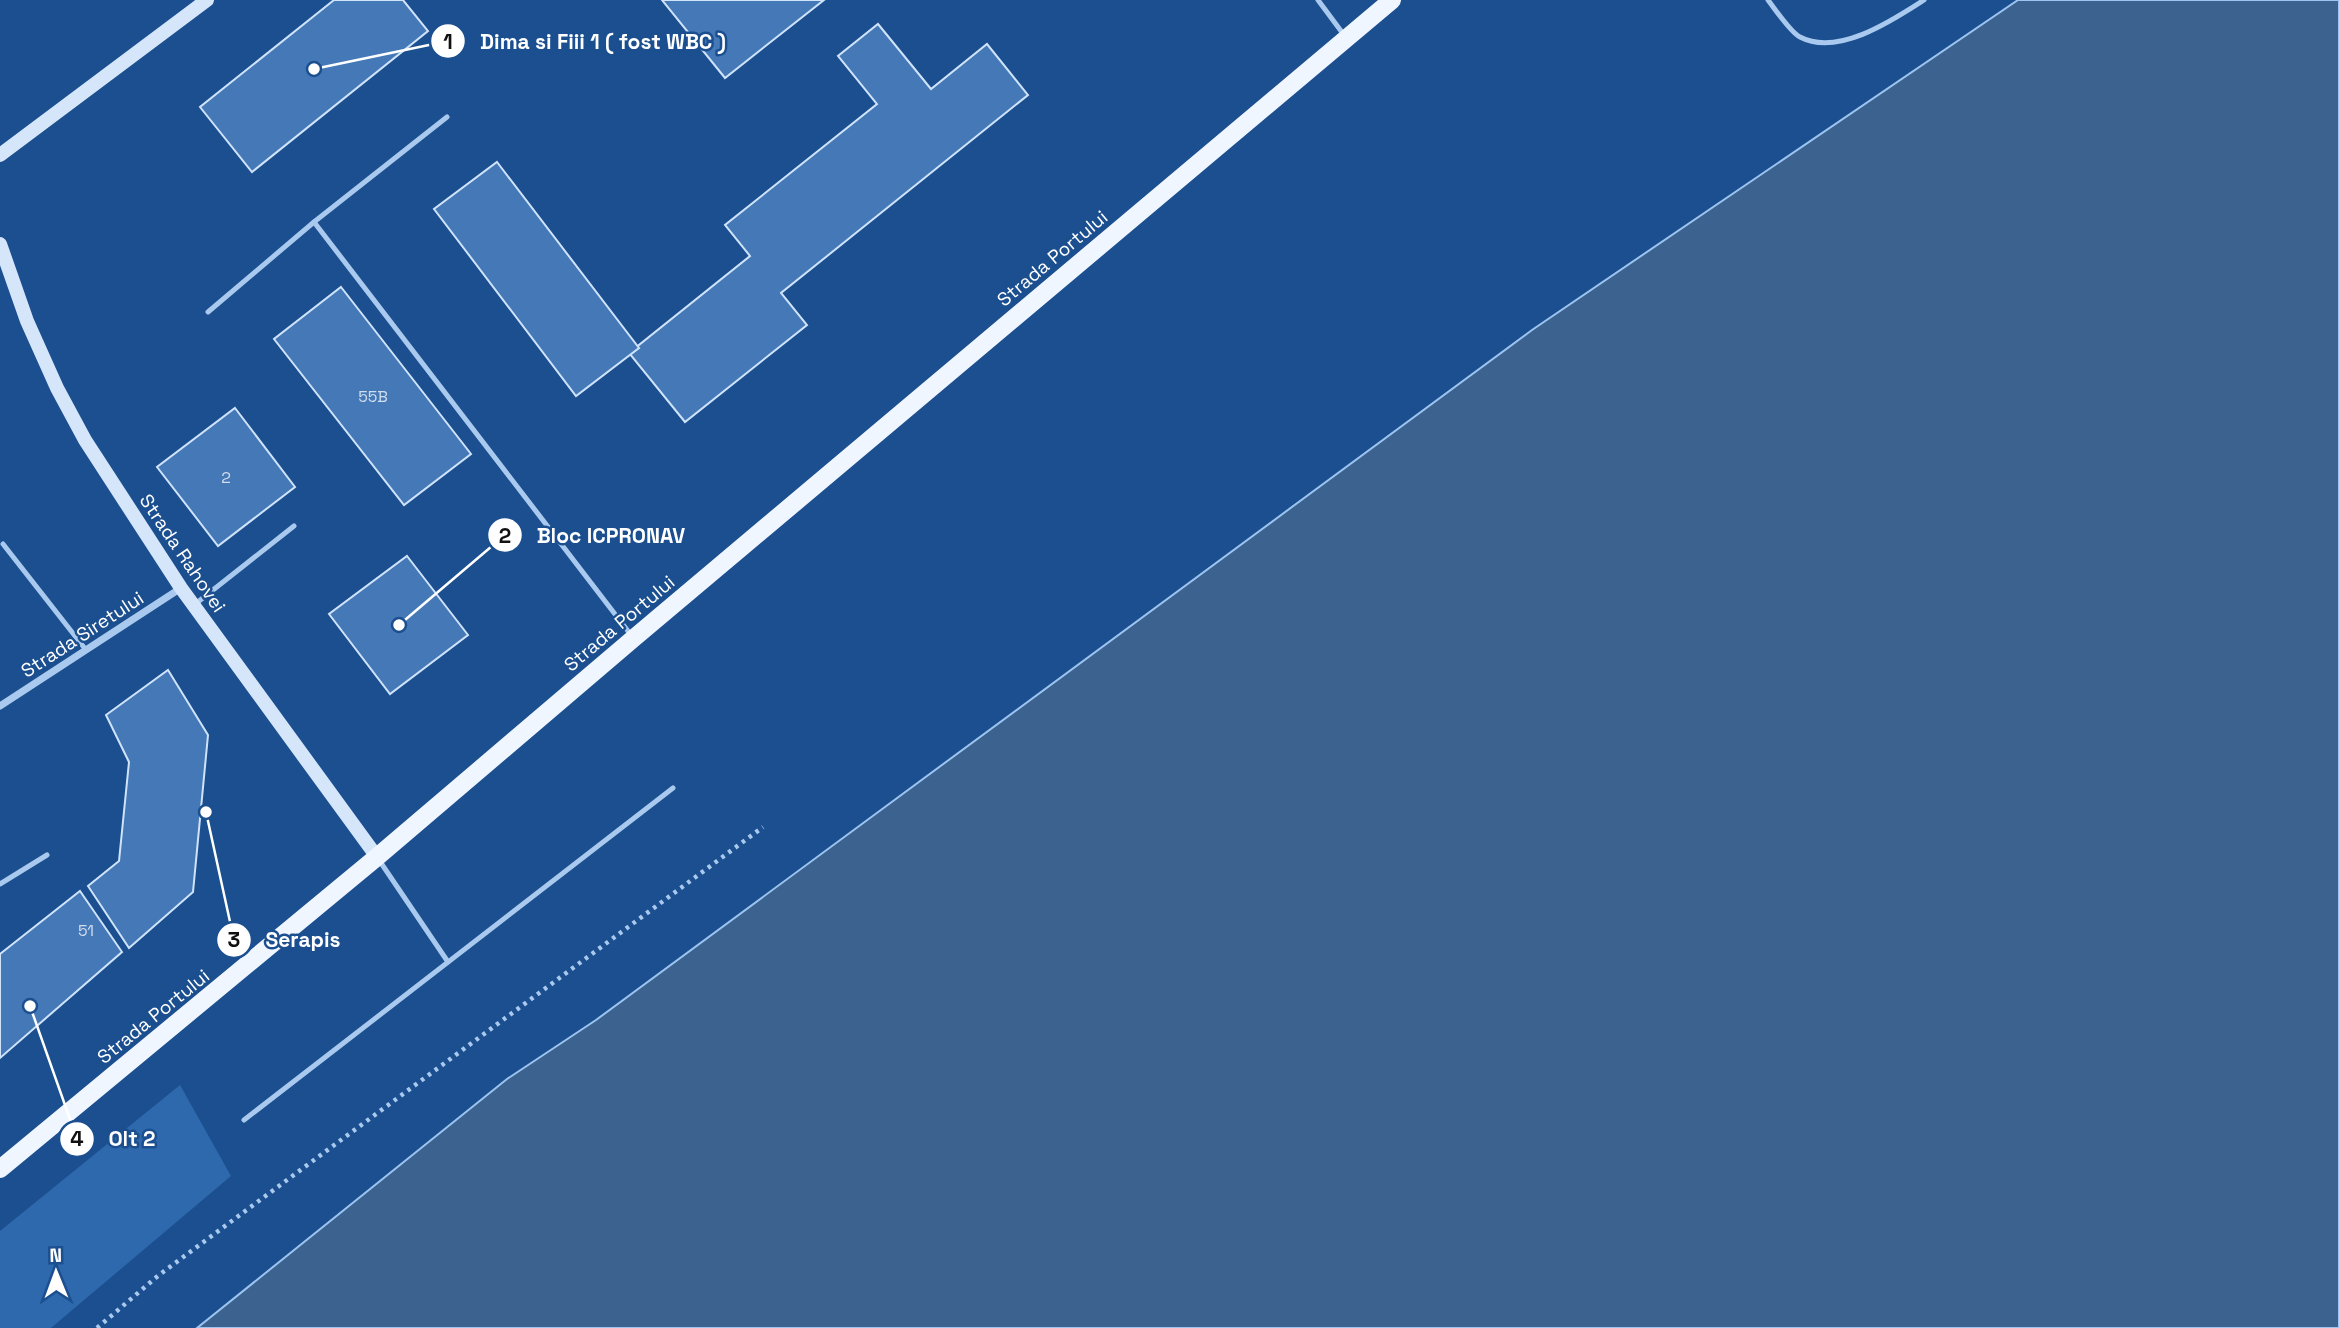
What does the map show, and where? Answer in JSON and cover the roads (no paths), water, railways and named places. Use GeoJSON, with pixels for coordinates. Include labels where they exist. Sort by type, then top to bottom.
{"type":"FeatureCollection","features":[{"type":"Feature","properties":{"kind":"main road","name":"Strada Portului"},"geometry":{"type":"LineString","coordinates":[[0,1169],[377,858],[634,638],[1392,0]]}},
{"type":"Feature","properties":{"kind":"street"},"geometry":{"type":"LineString","coordinates":[[0,155],[207,0]]}},
{"type":"Feature","properties":{"kind":"street","name":"Strada Rahovei"},"geometry":{"type":"LineString","coordinates":[[0,244],[27,321],[57,388],[85,440],[181,588],[377,858]]}},
{"type":"Feature","properties":{"kind":"street","name":"Strada Siretului"},"geometry":{"type":"LineString","coordinates":[[0,705],[181,588]]}},
{"type":"Feature","properties":{"kind":"lane"},"geometry":{"type":"LineString","coordinates":[[1318,0],[1346,38]]}},
{"type":"Feature","properties":{"kind":"lane"},"geometry":{"type":"LineString","coordinates":[[1768,0],[1798,37],[1831,44],[1882,26],[1924,0]]}},
{"type":"Feature","properties":{"kind":"lane"},"geometry":{"type":"LineString","coordinates":[[208,312],[314,222],[447,117]]}},
{"type":"Feature","properties":{"kind":"lane"},"geometry":{"type":"LineString","coordinates":[[314,222],[634,638]]}},
{"type":"Feature","properties":{"kind":"lane"},"geometry":{"type":"LineString","coordinates":[[194,605],[294,526]]}},
{"type":"Feature","properties":{"kind":"lane"},"geometry":{"type":"LineString","coordinates":[[3,544],[86,650]]}},
{"type":"Feature","properties":{"kind":"lane"},"geometry":{"type":"LineString","coordinates":[[244,1120],[673,788]]}},
{"type":"Feature","properties":{"kind":"lane"},"geometry":{"type":"LineString","coordinates":[[0,884],[47,855]]}},
{"type":"Feature","properties":{"kind":"lane"},"geometry":{"type":"LineString","coordinates":[[377,858],[449,962]]}},
{"type":"Feature","properties":{"kind":"place","name":"Dima si Fiii 1 ( fost WBC )"},"geometry":{"type":"Point","coordinates":[314,69]}},
{"type":"Feature","properties":{"kind":"place","name":"Bloc ICPRONAV"},"geometry":{"type":"Point","coordinates":[399,625]}},
{"type":"Feature","properties":{"kind":"place","name":"Serapis"},"geometry":{"type":"Point","coordinates":[206,812]}},
{"type":"Feature","properties":{"kind":"place","name":"Olt 2"},"geometry":{"type":"Point","coordinates":[30,1006]}}]}
